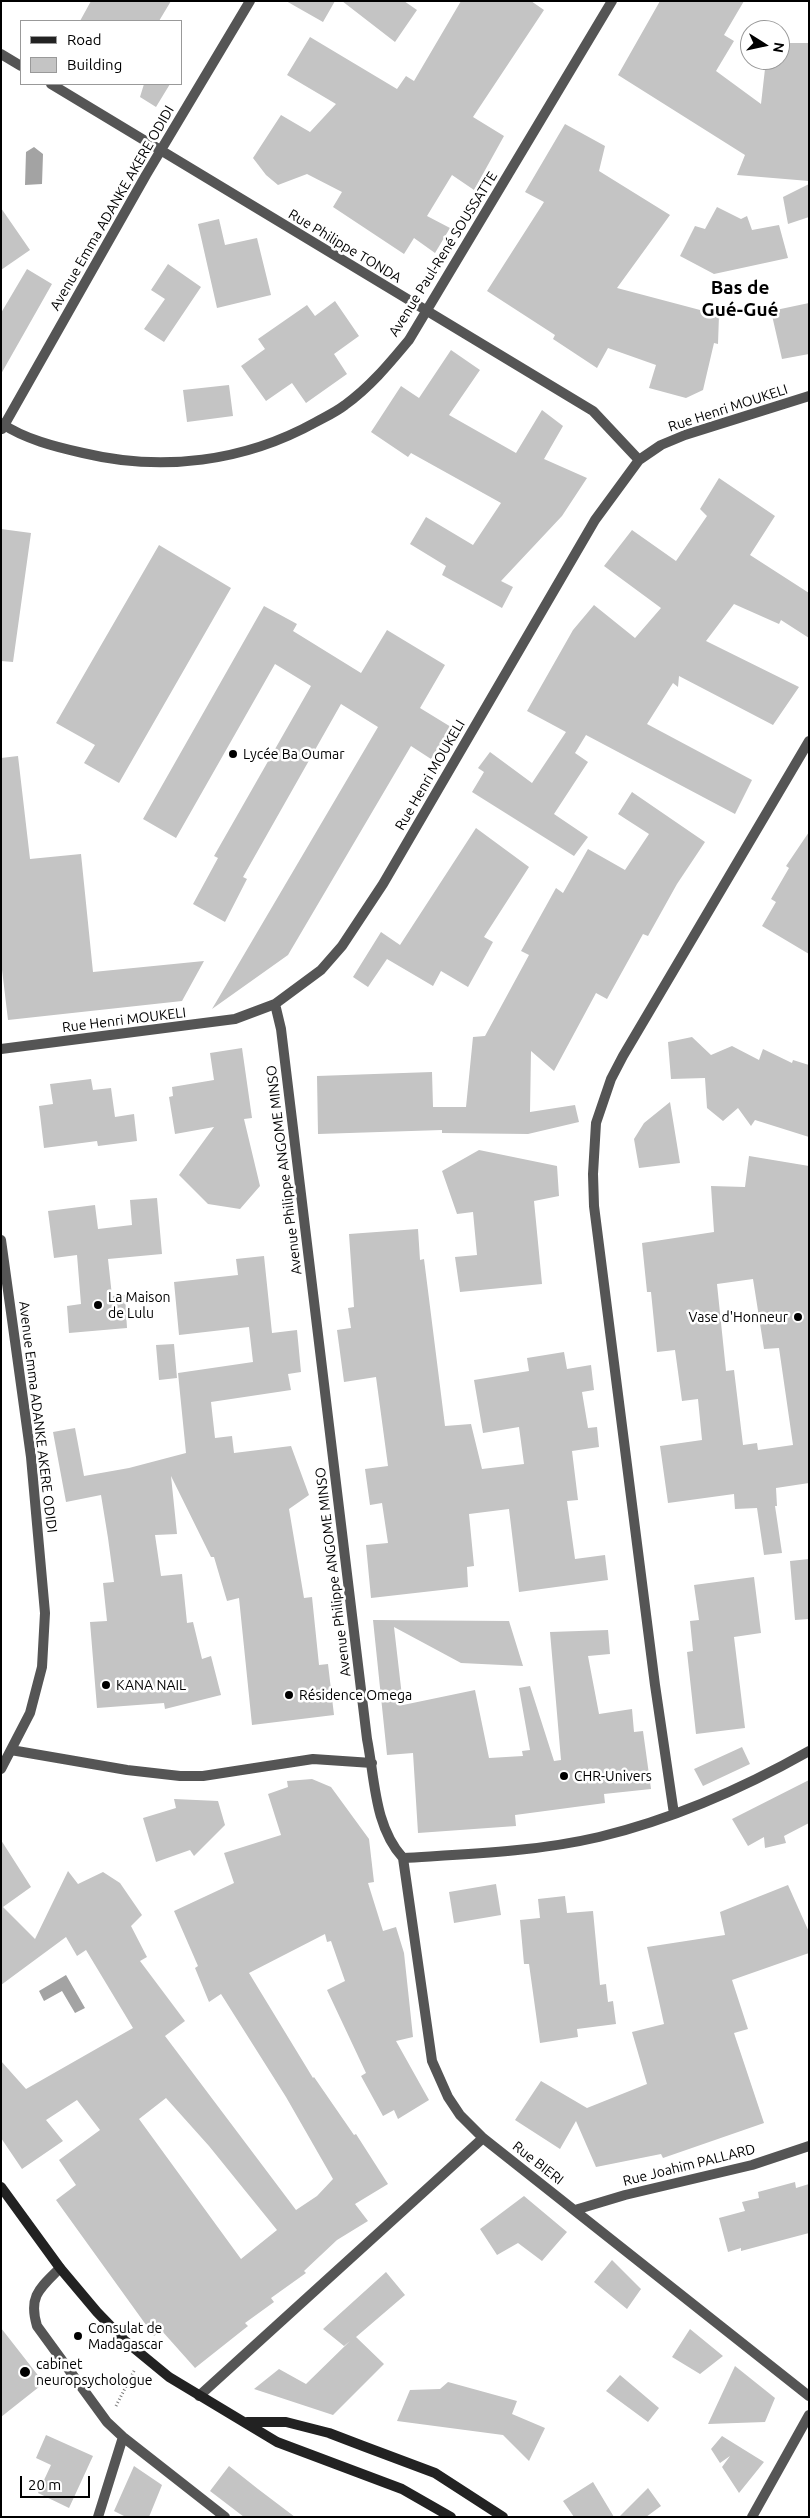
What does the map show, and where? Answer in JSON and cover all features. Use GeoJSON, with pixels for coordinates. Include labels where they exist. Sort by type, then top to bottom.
{"type":"FeatureCollection","features":[{"type":"Feature","properties":{"kind":"main road"},"geometry":{"type":"LineString","coordinates":[[1,2187],[60,2268],[96,2312],[142,2355],[169,2377],[277,2442],[402,2489],[451,2517]]}},
{"type":"Feature","properties":{"kind":"main road"},"geometry":{"type":"LineString","coordinates":[[246,2422],[286,2422],[329,2433],[435,2473],[503,2517]]}},
{"type":"Feature","properties":{"kind":"street","name":"Avenue Emma ADANKE AKERE ODIDI"},"geometry":{"type":"LineString","coordinates":[[2,426],[161,149],[250,1]]}},
{"type":"Feature","properties":{"kind":"street","name":"Avenue Paul-René SOUSSATTE"},"geometry":{"type":"LineString","coordinates":[[2,426],[44,442],[116,460],[164,463],[244,452],[289,436],[344,407],[372,382],[409,340],[612,1]]}},
{"type":"Feature","properties":{"kind":"street"},"geometry":{"type":"LineString","coordinates":[[1,54],[20,65]]}},
{"type":"Feature","properties":{"kind":"street","name":"Rue Philippe TONDA"},"geometry":{"type":"LineString","coordinates":[[53,85],[593,411],[639,460]]}},
{"type":"Feature","properties":{"kind":"street","name":"Rue Henri MOUKELI"},"geometry":{"type":"LineString","coordinates":[[1,1049],[211,1024],[235,1019],[275,1004],[321,970],[354,930],[595,520],[639,460],[661,445],[685,435],[809,396]]}},
{"type":"Feature","properties":{"kind":"street"},"geometry":{"type":"LineString","coordinates":[[674,1814],[602,1285],[593,1182],[596,1122],[611,1079],[623,1056],[809,741]]}},
{"type":"Feature","properties":{"kind":"street","name":"Avenue Philippe ANGOME MINSO"},"geometry":{"type":"LineString","coordinates":[[275,1004],[281,1029],[372,1763],[383,1828],[392,1846],[403,1858]]}},
{"type":"Feature","properties":{"kind":"street","name":"Avenue Emma ADANKE AKERE ODIDI"},"geometry":{"type":"LineString","coordinates":[[1,1240],[31,1457],[45,1612],[42,1667],[30,1713],[1,1769]]}},
{"type":"Feature","properties":{"kind":"street"},"geometry":{"type":"LineString","coordinates":[[11,1750],[127,1770],[180,1776],[203,1776],[313,1759],[372,1763]]}},
{"type":"Feature","properties":{"kind":"street"},"geometry":{"type":"LineString","coordinates":[[403,1858],[493,1852],[597,1837],[674,1814],[732,1792],[809,1751]]}},
{"type":"Feature","properties":{"kind":"street","name":"Rue BIERI"},"geometry":{"type":"LineString","coordinates":[[403,1858],[432,2061],[448,2097],[460,2115],[483,2138],[809,2396]]}},
{"type":"Feature","properties":{"kind":"street"},"geometry":{"type":"LineString","coordinates":[[198,2396],[483,2138]]}},
{"type":"Feature","properties":{"kind":"street","name":"Rue Joahim PALLARD"},"geometry":{"type":"LineString","coordinates":[[575,2210],[625,2195],[752,2164],[809,2146]]}},
{"type":"Feature","properties":{"kind":"street"},"geometry":{"type":"LineString","coordinates":[[60,2268],[34,2296],[32,2312],[37,2326],[107,2422],[123,2437],[225,2517]]}},
{"type":"Feature","properties":{"kind":"street"},"geometry":{"type":"LineString","coordinates":[[752,2517],[809,2415]]}},
{"type":"Feature","properties":{"kind":"street"},"geometry":{"type":"LineString","coordinates":[[98,2517],[123,2437]]}},
{"type":"Feature","properties":{"kind":"path"},"geometry":{"type":"LineString","coordinates":[[107,2422],[142,2355]]}},
{"type":"Feature","properties":{"kind":"shaded area"},"geometry":{"type":"Polygon","coordinates":[[[34,147],[43,154],[42,184],[25,185],[26,152],[34,147]]]}},
{"type":"Feature","properties":{"kind":"shaded area"},"geometry":{"type":"Polygon","coordinates":[[[66,1975],[85,2008],[75,2013],[62,1991],[44,2001],[39,1991],[66,1975]]]}},
{"type":"Feature","properties":{"kind":"building"},"geometry":{"type":"Polygon","coordinates":[[[91,1],[171,1],[160,20],[81,20],[91,1]]]}},
{"type":"Feature","properties":{"kind":"building"},"geometry":{"type":"Polygon","coordinates":[[[286,1],[335,1],[323,22],[286,1]]]}},
{"type":"Feature","properties":{"kind":"building"},"geometry":{"type":"Polygon","coordinates":[[[342,1],[404,1],[417,10],[395,42],[342,1]]]}},
{"type":"Feature","properties":{"kind":"building"},"geometry":{"type":"Polygon","coordinates":[[[461,1],[531,1],[544,10],[473,117],[504,136],[474,190],[452,175],[427,216],[450,228],[435,253],[414,238],[404,254],[333,207],[342,192],[307,174],[278,185],[266,175],[253,158],[281,115],[310,132],[336,104],[287,75],[310,37],[397,89],[406,76],[414,81],[461,1]]]}},
{"type":"Feature","properties":{"kind":"building"},"geometry":{"type":"Polygon","coordinates":[[[660,1],[744,1],[724,35],[734,41],[716,71],[761,104],[765,70],[790,70],[790,43],[809,43],[809,181],[737,175],[745,155],[618,75],[660,1]]]}},
{"type":"Feature","properties":{"kind":"building"},"geometry":{"type":"Polygon","coordinates":[[[144,85],[169,85],[156,107],[140,97],[144,85]]]}},
{"type":"Feature","properties":{"kind":"building"},"geometry":{"type":"Polygon","coordinates":[[[565,124],[605,146],[599,171],[670,215],[617,288],[719,315],[718,344],[714,343],[703,390],[686,398],[649,388],[656,365],[608,348],[597,368],[553,339],[555,335],[487,291],[544,202],[525,192],[565,124]]]}},
{"type":"Feature","properties":{"kind":"building"},"geometry":{"type":"Polygon","coordinates":[[[809,184],[809,217],[788,224],[783,197],[809,184]]]}},
{"type":"Feature","properties":{"kind":"building"},"geometry":{"type":"Polygon","coordinates":[[[717,207],[741,219],[747,216],[752,230],[779,225],[788,258],[714,274],[680,256],[695,226],[705,229],[717,207]]]}},
{"type":"Feature","properties":{"kind":"building"},"geometry":{"type":"Polygon","coordinates":[[[1,208],[30,250],[1,270],[1,208]]]}},
{"type":"Feature","properties":{"kind":"building"},"geometry":{"type":"Polygon","coordinates":[[[219,219],[225,245],[257,238],[271,295],[217,308],[198,224],[219,219]]]}},
{"type":"Feature","properties":{"kind":"building"},"geometry":{"type":"Polygon","coordinates":[[[168,264],[201,287],[164,342],[144,329],[165,299],[151,290],[168,264]]]}},
{"type":"Feature","properties":{"kind":"building"},"geometry":{"type":"Polygon","coordinates":[[[27,269],[52,284],[1,374],[1,313],[27,269]]]}},
{"type":"Feature","properties":{"kind":"building"},"geometry":{"type":"Polygon","coordinates":[[[335,301],[359,336],[334,354],[347,374],[306,403],[292,383],[266,401],[241,366],[265,349],[258,339],[307,305],[315,316],[335,301]]]}},
{"type":"Feature","properties":{"kind":"building"},"geometry":{"type":"Polygon","coordinates":[[[809,303],[809,354],[782,359],[771,311],[809,303]]]}},
{"type":"Feature","properties":{"kind":"building"},"geometry":{"type":"Polygon","coordinates":[[[451,350],[480,370],[449,415],[516,453],[542,410],[563,426],[544,459],[587,478],[562,516],[501,581],[513,587],[502,608],[442,575],[446,566],[410,544],[426,517],[473,545],[501,503],[411,453],[408,457],[371,432],[401,386],[419,398],[451,350]]]}},
{"type":"Feature","properties":{"kind":"building"},"geometry":{"type":"Polygon","coordinates":[[[229,385],[233,416],[187,422],[183,390],[229,385]]]}},
{"type":"Feature","properties":{"kind":"building"},"geometry":{"type":"Polygon","coordinates":[[[719,478],[775,516],[750,555],[809,593],[809,638],[781,620],[779,624],[734,604],[706,641],[799,687],[773,725],[679,676],[678,687],[673,683],[647,724],[752,780],[735,814],[586,735],[575,753],[588,762],[554,814],[588,837],[574,856],[472,792],[484,772],[478,768],[490,752],[532,783],[566,732],[527,711],[573,630],[594,605],[635,638],[661,608],[604,566],[632,530],[676,561],[707,516],[700,509],[719,478]]]}},
{"type":"Feature","properties":{"kind":"building"},"geometry":{"type":"Polygon","coordinates":[[[1,529],[31,533],[13,662],[1,661],[1,529]]]}},
{"type":"Feature","properties":{"kind":"building"},"geometry":{"type":"Polygon","coordinates":[[[159,545],[231,588],[119,783],[84,763],[95,745],[56,723],[159,545]]]}},
{"type":"Feature","properties":{"kind":"building"},"geometry":{"type":"Polygon","coordinates":[[[264,606],[297,624],[293,631],[361,673],[387,630],[445,665],[420,708],[451,727],[431,759],[411,746],[288,955],[212,1009],[378,727],[341,704],[243,877],[247,879],[225,922],[193,904],[218,858],[214,856],[311,686],[275,664],[176,838],[143,819],[264,606]]]}},
{"type":"Feature","properties":{"kind":"building"},"geometry":{"type":"Polygon","coordinates":[[[18,756],[30,859],[81,854],[93,972],[204,961],[182,1001],[8,1020],[1,961],[1,758],[18,756]]]}},
{"type":"Feature","properties":{"kind":"building"},"geometry":{"type":"Polygon","coordinates":[[[632,792],[705,842],[677,884],[648,936],[643,934],[607,999],[596,993],[554,1071],[531,1051],[530,1112],[575,1105],[579,1122],[528,1134],[442,1133],[442,1130],[318,1134],[317,1076],[432,1072],[433,1107],[466,1107],[473,1037],[485,1036],[529,955],[521,951],[556,888],[563,893],[588,849],[625,870],[649,834],[618,814],[632,792]]]}},
{"type":"Feature","properties":{"kind":"building"},"geometry":{"type":"Polygon","coordinates":[[[476,828],[529,867],[484,937],[493,942],[468,987],[441,971],[433,986],[387,959],[368,987],[353,977],[381,932],[400,945],[476,828]]]}},
{"type":"Feature","properties":{"kind":"building"},"geometry":{"type":"Polygon","coordinates":[[[809,832],[809,954],[762,926],[776,902],[771,899],[789,868],[786,866],[809,832]]]}},
{"type":"Feature","properties":{"kind":"building"},"geometry":{"type":"Polygon","coordinates":[[[692,1037],[711,1055],[732,1046],[759,1060],[763,1049],[792,1063],[793,1060],[809,1065],[809,1137],[755,1120],[751,1126],[738,1108],[723,1121],[707,1108],[705,1078],[671,1079],[668,1042],[692,1037]]]}},
{"type":"Feature","properties":{"kind":"building"},"geometry":{"type":"Polygon","coordinates":[[[242,1048],[252,1118],[244,1119],[260,1186],[240,1209],[208,1204],[179,1175],[214,1127],[175,1134],[169,1097],[173,1096],[172,1087],[214,1080],[210,1053],[242,1048]]]}},
{"type":"Feature","properties":{"kind":"building"},"geometry":{"type":"Polygon","coordinates":[[[91,1079],[93,1090],[111,1088],[115,1117],[134,1114],[137,1141],[98,1146],[97,1141],[44,1148],[39,1106],[53,1104],[50,1084],[91,1079]]]}},
{"type":"Feature","properties":{"kind":"building"},"geometry":{"type":"Polygon","coordinates":[[[670,1102],[680,1163],[639,1168],[634,1139],[644,1123],[670,1102]]]}},
{"type":"Feature","properties":{"kind":"building"},"geometry":{"type":"Polygon","coordinates":[[[479,1150],[557,1166],[559,1196],[534,1201],[542,1284],[460,1292],[455,1257],[477,1255],[473,1212],[457,1214],[442,1171],[479,1150]]]}},
{"type":"Feature","properties":{"kind":"building"},"geometry":{"type":"Polygon","coordinates":[[[749,1156],[809,1166],[809,1483],[776,1488],[777,1506],[775,1506],[782,1553],[764,1555],[757,1508],[735,1509],[734,1494],[668,1503],[660,1446],[702,1440],[698,1399],[682,1401],[675,1350],[657,1352],[651,1292],[647,1292],[642,1243],[714,1232],[711,1186],[745,1187],[749,1156]],[[753,1279],[717,1284],[726,1371],[734,1370],[743,1445],[757,1443],[758,1450],[793,1445],[779,1348],[764,1349],[753,1279]]]}},
{"type":"Feature","properties":{"kind":"building"},"geometry":{"type":"Polygon","coordinates":[[[157,1198],[162,1254],[108,1259],[112,1296],[125,1295],[127,1328],[69,1333],[67,1306],[81,1304],[77,1255],[54,1258],[48,1211],[95,1205],[98,1229],[132,1225],[130,1200],[157,1198]]]}},
{"type":"Feature","properties":{"kind":"building"},"geometry":{"type":"Polygon","coordinates":[[[418,1229],[420,1260],[424,1259],[445,1426],[471,1424],[482,1469],[524,1464],[519,1427],[483,1433],[474,1380],[529,1371],[527,1358],[564,1352],[567,1369],[591,1365],[594,1390],[582,1392],[588,1428],[597,1427],[599,1447],[572,1451],[578,1500],[567,1501],[575,1559],[605,1555],[608,1580],[519,1592],[509,1509],[469,1514],[474,1566],[467,1567],[468,1587],[371,1598],[366,1545],[388,1543],[382,1503],[370,1505],[365,1469],[388,1466],[376,1377],[344,1382],[337,1330],[351,1328],[348,1308],[354,1307],[349,1234],[418,1229]]]}},
{"type":"Feature","properties":{"kind":"building"},"geometry":{"type":"Polygon","coordinates":[[[264,1256],[272,1333],[297,1330],[301,1372],[288,1374],[291,1390],[211,1402],[215,1438],[232,1436],[234,1453],[291,1446],[309,1495],[289,1509],[304,1598],[312,1597],[319,1665],[328,1664],[334,1715],[252,1725],[239,1598],[227,1601],[214,1557],[211,1557],[171,1476],[177,1534],[155,1535],[161,1576],[182,1574],[187,1623],[193,1622],[202,1659],[211,1656],[221,1695],[165,1709],[164,1703],[97,1708],[90,1622],[107,1621],[103,1583],[114,1582],[108,1538],[101,1495],[66,1502],[53,1432],[75,1428],[84,1476],[129,1468],[186,1453],[178,1373],[253,1362],[249,1327],[179,1335],[174,1282],[238,1275],[236,1259],[264,1256]]]}},
{"type":"Feature","properties":{"kind":"building"},"geometry":{"type":"Polygon","coordinates":[[[174,1344],[177,1378],[159,1380],[156,1345],[174,1344]]]}},
{"type":"Feature","properties":{"kind":"building"},"geometry":{"type":"Polygon","coordinates":[[[809,1559],[809,1619],[795,1620],[790,1561],[809,1559]]]}},
{"type":"Feature","properties":{"kind":"building"},"geometry":{"type":"Polygon","coordinates":[[[754,1577],[761,1633],[734,1637],[745,1728],[696,1734],[687,1652],[693,1651],[690,1621],[699,1620],[694,1585],[754,1577]]]}},
{"type":"Feature","properties":{"kind":"building"},"geometry":{"type":"Polygon","coordinates":[[[373,1620],[509,1621],[523,1666],[461,1663],[394,1627],[403,1705],[475,1690],[489,1758],[523,1756],[522,1751],[530,1750],[519,1688],[530,1686],[554,1761],[561,1760],[550,1632],[608,1630],[610,1654],[588,1656],[599,1714],[632,1709],[634,1732],[643,1731],[651,1789],[604,1794],[605,1803],[515,1815],[516,1826],[418,1833],[413,1753],[387,1755],[373,1620]]]}},
{"type":"Feature","properties":{"kind":"building"},"geometry":{"type":"Polygon","coordinates":[[[742,1747],[750,1764],[703,1786],[694,1769],[742,1747]]]}},
{"type":"Feature","properties":{"kind":"building"},"geometry":{"type":"Polygon","coordinates":[[[312,1779],[331,1787],[369,1839],[374,1882],[368,1883],[383,1931],[396,1927],[404,1953],[413,2037],[396,2041],[429,2100],[398,2119],[394,2110],[383,2116],[361,2076],[366,2073],[327,1990],[345,1981],[331,1941],[327,1942],[325,1934],[249,1973],[313,2078],[354,2135],[356,2134],[388,2184],[355,2204],[368,2221],[337,2240],[304,2271],[306,2273],[271,2298],[274,2302],[245,2323],[248,2326],[195,2368],[162,2331],[154,2336],[56,2200],[76,2185],[59,2160],[100,2130],[77,2100],[46,2120],[63,2141],[22,2169],[1,2138],[1,2061],[26,2089],[133,2028],[86,1950],[77,1956],[66,1937],[1,1985],[1,1840],[31,1887],[3,1907],[35,1939],[68,1871],[78,1884],[103,1872],[120,1883],[142,1915],[131,1926],[147,1957],[140,1961],[185,2021],[165,2036],[296,2210],[317,2196],[333,2179],[286,2097],[221,1994],[209,2002],[195,1968],[198,1966],[174,1911],[234,1883],[224,1853],[281,1835],[268,1794],[288,1787],[287,1781],[312,1779]],[[166,2098],[139,2119],[241,2259],[277,2230],[209,2146],[166,2098]]]}},
{"type":"Feature","properties":{"kind":"building"},"geometry":{"type":"Polygon","coordinates":[[[809,1780],[809,1823],[784,1836],[786,1843],[765,1848],[764,1837],[748,1846],[732,1819],[809,1780]]]}},
{"type":"Feature","properties":{"kind":"building"},"geometry":{"type":"Polygon","coordinates":[[[174,1799],[218,1801],[225,1825],[194,1856],[190,1850],[156,1862],[143,1818],[176,1808],[174,1799]]]}},
{"type":"Feature","properties":{"kind":"building"},"geometry":{"type":"Polygon","coordinates":[[[496,1884],[501,1915],[454,1923],[449,1892],[496,1884]]]}},
{"type":"Feature","properties":{"kind":"building"},"geometry":{"type":"Polygon","coordinates":[[[788,1885],[809,1932],[809,1953],[732,1980],[748,2029],[734,2033],[764,2123],[663,2158],[661,2154],[596,2167],[576,2121],[560,2149],[515,2120],[541,2081],[587,2108],[647,2084],[632,2032],[664,2024],[647,1947],[725,1935],[720,1912],[788,1885]]]}},
{"type":"Feature","properties":{"kind":"building"},"geometry":{"type":"Polygon","coordinates":[[[565,1896],[567,1913],[593,1911],[600,1985],[606,1984],[608,2002],[613,2001],[616,2024],[577,2029],[578,2037],[540,2043],[529,1964],[524,1964],[520,1920],[540,1918],[538,1899],[565,1896]]]}},
{"type":"Feature","properties":{"kind":"building"},"geometry":{"type":"Polygon","coordinates":[[[795,2182],[796,2188],[809,2184],[809,2233],[741,2251],[741,2248],[728,2252],[719,2218],[745,2211],[742,2202],[759,2198],[758,2192],[795,2182]]]}},
{"type":"Feature","properties":{"kind":"building"},"geometry":{"type":"Polygon","coordinates":[[[524,2196],[567,2232],[542,2261],[518,2243],[497,2255],[480,2229],[524,2196]]]}},
{"type":"Feature","properties":{"kind":"building"},"geometry":{"type":"Polygon","coordinates":[[[612,2260],[641,2289],[627,2309],[594,2282],[612,2260]]]}},
{"type":"Feature","properties":{"kind":"building"},"geometry":{"type":"Polygon","coordinates":[[[386,2272],[405,2295],[356,2337],[384,2364],[333,2415],[254,2389],[279,2369],[306,2384],[350,2341],[344,2346],[323,2329],[386,2272]]]}},
{"type":"Feature","properties":{"kind":"building"},"geometry":{"type":"Polygon","coordinates":[[[1,2328],[44,2383],[1,2417],[1,2328]]]}},
{"type":"Feature","properties":{"kind":"building"},"geometry":{"type":"Polygon","coordinates":[[[690,2329],[723,2356],[700,2374],[672,2357],[690,2329]]]}},
{"type":"Feature","properties":{"kind":"building"},"geometry":{"type":"Polygon","coordinates":[[[735,2366],[775,2398],[765,2422],[708,2424],[735,2366]]]}},
{"type":"Feature","properties":{"kind":"building"},"geometry":{"type":"Polygon","coordinates":[[[620,2375],[659,2408],[648,2422],[606,2391],[620,2375]]]}},
{"type":"Feature","properties":{"kind":"building"},"geometry":{"type":"Polygon","coordinates":[[[448,2382],[517,2401],[512,2414],[545,2428],[529,2461],[503,2435],[397,2421],[410,2390],[440,2389],[448,2382]]]}},
{"type":"Feature","properties":{"kind":"building"},"geometry":{"type":"Polygon","coordinates":[[[46,2435],[93,2456],[69,2508],[38,2493],[51,2465],[36,2458],[46,2435]]]}},
{"type":"Feature","properties":{"kind":"building"},"geometry":{"type":"Polygon","coordinates":[[[722,2436],[764,2462],[739,2493],[722,2467],[730,2456],[720,2463],[711,2449],[722,2436]]]}},
{"type":"Feature","properties":{"kind":"building"},"geometry":{"type":"Polygon","coordinates":[[[134,2466],[162,2485],[149,2517],[126,2517],[114,2511],[134,2466]]]}},
{"type":"Feature","properties":{"kind":"building"},"geometry":{"type":"Polygon","coordinates":[[[229,2466],[295,2517],[244,2517],[210,2491],[229,2466]]]}},
{"type":"Feature","properties":{"kind":"building"},"geometry":{"type":"Polygon","coordinates":[[[593,2482],[614,2517],[574,2517],[563,2501],[593,2482]]]}},
{"type":"Feature","properties":{"kind":"building"},"geometry":{"type":"Polygon","coordinates":[[[648,2488],[661,2506],[646,2517],[619,2517],[648,2488]]]}},
{"type":"Feature","properties":{"kind":"place","name":"Lycée Ba Oumar"},"geometry":{"type":"Point","coordinates":[233,754]}},
{"type":"Feature","properties":{"kind":"place","name":"La Maison de Lulu"},"geometry":{"type":"Point","coordinates":[98,1305]}},
{"type":"Feature","properties":{"kind":"place","name":"Vase d'Honneur"},"geometry":{"type":"Point","coordinates":[798,1317]}},
{"type":"Feature","properties":{"kind":"place","name":"KANA NAIL"},"geometry":{"type":"Point","coordinates":[106,1685]}},
{"type":"Feature","properties":{"kind":"place","name":"Résidence Omega"},"geometry":{"type":"Point","coordinates":[289,1695]}},
{"type":"Feature","properties":{"kind":"place","name":"CHR-Univers"},"geometry":{"type":"Point","coordinates":[564,1776]}},
{"type":"Feature","properties":{"kind":"place","name":"Consulat de Madagascar"},"geometry":{"type":"Point","coordinates":[78,2336]}},
{"type":"Feature","properties":{"kind":"place","name":"cabinet neuropsychologue"},"geometry":{"type":"Point","coordinates":[25,2372]}},
{"type":"Feature","properties":{"kind":"district","name":"Bas de Gué-Gué"},"geometry":{"type":"Point","coordinates":[740,299]}}]}
